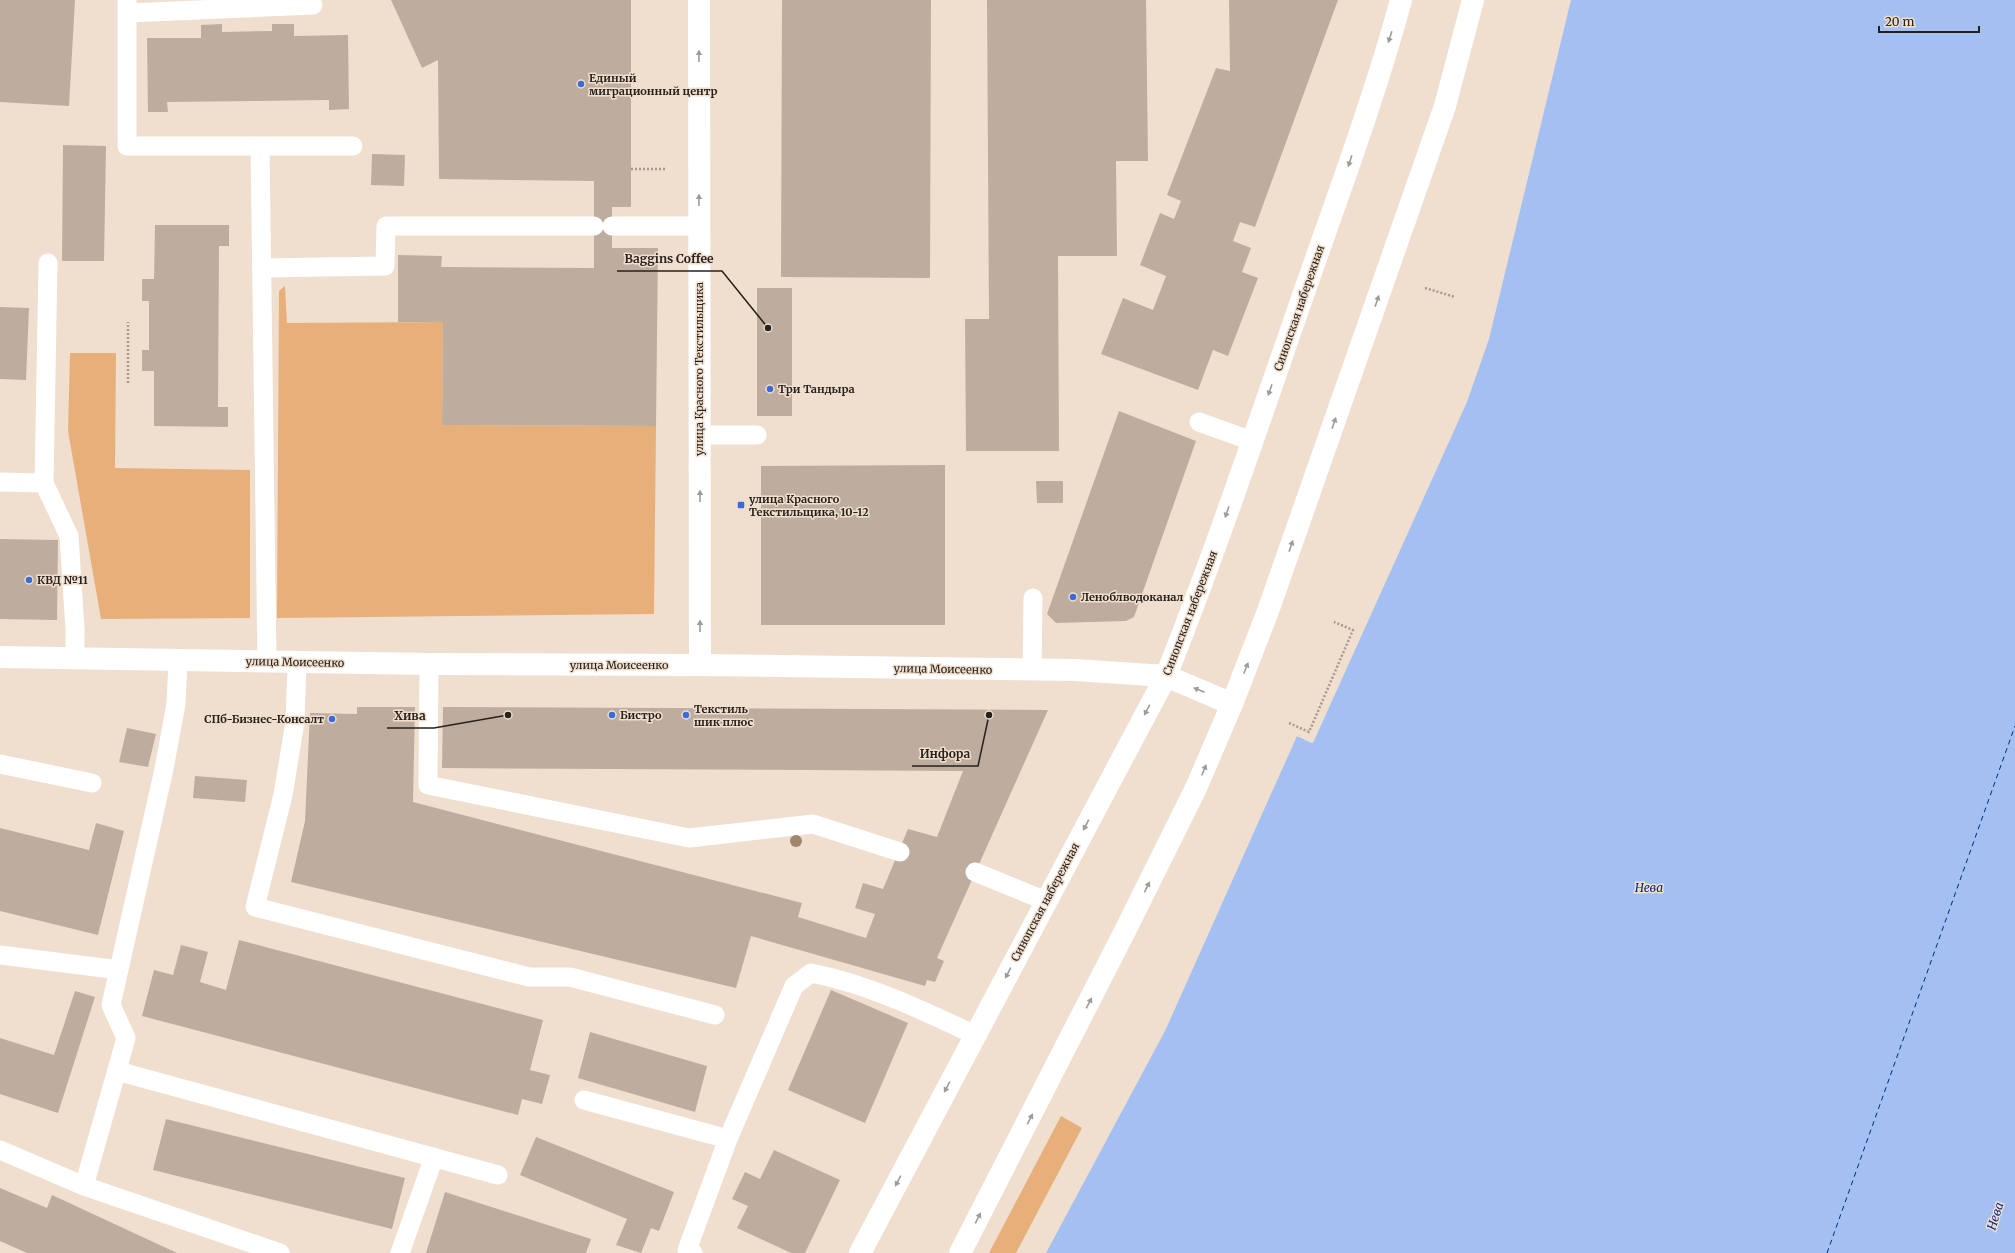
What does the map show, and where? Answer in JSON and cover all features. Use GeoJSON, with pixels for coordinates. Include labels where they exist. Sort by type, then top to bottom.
{"type":"FeatureCollection","features":[{"type":"Feature","properties":{"kind":"main road","name":"улица Красного Текстильщика"},"geometry":{"type":"LineString","coordinates":[[699,0],[700,665]]}},
{"type":"Feature","properties":{"kind":"main road","name":"Синопская набережная"},"geometry":{"type":"LineString","coordinates":[[860,1253],[1166,676],[1201,587],[1348,167],[1401,0]]}},
{"type":"Feature","properties":{"kind":"main road"},"geometry":{"type":"LineString","coordinates":[[960,1253],[1125,932],[1196,788],[1232,704],[1273,596],[1445,106],[1473,0]]}},
{"type":"Feature","properties":{"kind":"main road","name":"улица Моисеенко"},"geometry":{"type":"LineString","coordinates":[[0,657],[297,663],[700,665],[1075,670],[1166,676],[1232,704]]}},
{"type":"Feature","properties":{"kind":"lane"},"geometry":{"type":"LineString","coordinates":[[313,5],[234,4],[127,7],[127,146],[353,146]]}},
{"type":"Feature","properties":{"kind":"lane"},"geometry":{"type":"LineString","coordinates":[[260,146],[267,662]]}},
{"type":"Feature","properties":{"kind":"lane"},"geometry":{"type":"LineString","coordinates":[[262,268],[385,266],[386,226],[594,226]]}},
{"type":"Feature","properties":{"kind":"lane"},"geometry":{"type":"LineString","coordinates":[[612,226],[699,226]]}},
{"type":"Feature","properties":{"kind":"lane"},"geometry":{"type":"LineString","coordinates":[[48,263],[44,483],[69,536],[75,629],[75,659]]}},
{"type":"Feature","properties":{"kind":"lane"},"geometry":{"type":"LineString","coordinates":[[1199,422],[1252,441]]}},
{"type":"Feature","properties":{"kind":"lane"},"geometry":{"type":"LineString","coordinates":[[700,435],[757,435]]}},
{"type":"Feature","properties":{"kind":"lane"},"geometry":{"type":"LineString","coordinates":[[0,482],[44,483]]}},
{"type":"Feature","properties":{"kind":"lane"},"geometry":{"type":"LineString","coordinates":[[1032,670],[1033,598]]}},
{"type":"Feature","properties":{"kind":"lane"},"geometry":{"type":"LineString","coordinates":[[84,1186],[126,1038],[110,1005],[164,769],[176,704],[178,661]]}},
{"type":"Feature","properties":{"kind":"lane"},"geometry":{"type":"LineString","coordinates":[[297,663],[295,722],[283,794],[255,907],[529,977],[570,977],[715,1015]]}},
{"type":"Feature","properties":{"kind":"lane"},"geometry":{"type":"LineString","coordinates":[[429,664],[428,785],[689,838],[813,824],[900,852]]}},
{"type":"Feature","properties":{"kind":"lane"},"geometry":{"type":"LineString","coordinates":[[0,764],[92,783]]}},
{"type":"Feature","properties":{"kind":"lane"},"geometry":{"type":"LineString","coordinates":[[975,872],[1046,901]]}},
{"type":"Feature","properties":{"kind":"lane"},"geometry":{"type":"LineString","coordinates":[[0,955],[119,970]]}},
{"type":"Feature","properties":{"kind":"lane"},"geometry":{"type":"LineString","coordinates":[[689,1252],[728,1139],[794,986],[811,972],[833,977],[915,1006],[975,1035]]}},
{"type":"Feature","properties":{"kind":"lane"},"geometry":{"type":"LineString","coordinates":[[117,1071],[498,1175]]}},
{"type":"Feature","properties":{"kind":"lane"},"geometry":{"type":"LineString","coordinates":[[584,1100],[728,1139]]}},
{"type":"Feature","properties":{"kind":"lane"},"geometry":{"type":"LineString","coordinates":[[0,1150],[84,1186],[280,1253]]}},
{"type":"Feature","properties":{"kind":"lane"},"geometry":{"type":"LineString","coordinates":[[400,1253],[434,1157]]}},
{"type":"Feature","properties":{"kind":"path"},"geometry":{"type":"LineString","coordinates":[[631,169],[665,169]]}},
{"type":"Feature","properties":{"kind":"path"},"geometry":{"type":"LineString","coordinates":[[1425,288],[1455,297]]}},
{"type":"Feature","properties":{"kind":"path"},"geometry":{"type":"LineString","coordinates":[[128,322],[128,383]]}},
{"type":"Feature","properties":{"kind":"path"},"geometry":{"type":"LineString","coordinates":[[1289,723],[1308,732],[1353,630],[1334,622]]}},
{"type":"Feature","properties":{"kind":"shaded area"},"geometry":{"type":"Polygon","coordinates":[[[285,286],[287,323],[443,322],[442,425],[656,426],[654,614],[277,618],[279,291],[285,286]]]}},
{"type":"Feature","properties":{"kind":"shaded area"},"geometry":{"type":"Polygon","coordinates":[[[70,353],[116,353],[115,468],[250,470],[250,618],[101,619],[68,431],[70,353]]]}},
{"type":"Feature","properties":{"kind":"shaded area"},"geometry":{"type":"Polygon","coordinates":[[[1061,1116],[1082,1128],[1016,1253],[989,1253],[1061,1116]]]}},
{"type":"Feature","properties":{"kind":"water","name":"Нева"},"geometry":{"type":"Polygon","coordinates":[[[1571,0],[2015,0],[2015,1253],[1046,1253],[1165,1031],[1297,736],[1313,743],[1467,402],[1489,339],[1571,0]]]}},
{"type":"Feature","properties":{"kind":"pier"},"geometry":{"type":"Polygon","coordinates":[[[1357,638],[1359,639],[1312,743],[1297,736],[1297,734],[1311,740],[1357,638]]]}},
{"type":"Feature","properties":{"kind":"building"},"geometry":{"type":"Polygon","coordinates":[[[0,0],[75,0],[69,106],[0,102],[0,0]]]}},
{"type":"Feature","properties":{"kind":"building"},"geometry":{"type":"Polygon","coordinates":[[[391,0],[631,0],[631,207],[612,207],[612,248],[658,248],[656,426],[442,425],[443,322],[398,322],[398,255],[442,256],[441,267],[594,268],[594,181],[439,179],[438,60],[422,68],[391,0]]]}},
{"type":"Feature","properties":{"kind":"building"},"geometry":{"type":"Polygon","coordinates":[[[782,0],[931,0],[930,278],[781,277],[782,0]]]}},
{"type":"Feature","properties":{"kind":"building"},"geometry":{"type":"Polygon","coordinates":[[[987,0],[1146,0],[1148,161],[1116,161],[1117,256],[1058,256],[1059,451],[966,451],[965,319],[989,319],[987,0]]]}},
{"type":"Feature","properties":{"kind":"building"},"geometry":{"type":"Polygon","coordinates":[[[1229,0],[1338,0],[1255,227],[1240,222],[1233,241],[1251,248],[1242,272],[1258,278],[1228,356],[1213,350],[1198,390],[1101,354],[1123,298],[1153,310],[1166,276],[1140,265],[1160,213],[1174,219],[1181,201],[1167,195],[1216,68],[1230,71],[1229,0]]]}},
{"type":"Feature","properties":{"kind":"building"},"geometry":{"type":"Polygon","coordinates":[[[222,24],[222,32],[272,31],[272,24],[294,24],[294,36],[348,35],[349,109],[329,110],[329,100],[167,102],[168,112],[148,112],[147,38],[201,38],[201,25],[222,24]]]}},
{"type":"Feature","properties":{"kind":"building"},"geometry":{"type":"Polygon","coordinates":[[[63,145],[106,146],[104,261],[62,261],[63,145]]]}},
{"type":"Feature","properties":{"kind":"building"},"geometry":{"type":"Polygon","coordinates":[[[372,154],[405,155],[404,186],[371,185],[372,154]]]}},
{"type":"Feature","properties":{"kind":"building"},"geometry":{"type":"Polygon","coordinates":[[[155,225],[229,225],[229,246],[219,246],[218,407],[228,407],[228,427],[154,426],[154,371],[142,371],[142,350],[149,350],[149,301],[142,301],[142,279],[154,279],[155,225]]]}},
{"type":"Feature","properties":{"kind":"building"},"geometry":{"type":"Polygon","coordinates":[[[757,288],[792,288],[792,416],[757,416],[757,288]]]}},
{"type":"Feature","properties":{"kind":"building"},"geometry":{"type":"Polygon","coordinates":[[[0,307],[29,308],[26,380],[0,379],[0,307]]]}},
{"type":"Feature","properties":{"kind":"building"},"geometry":{"type":"Polygon","coordinates":[[[1119,411],[1196,441],[1134,617],[1126,621],[1056,623],[1047,614],[1119,411]]]}},
{"type":"Feature","properties":{"kind":"building"},"geometry":{"type":"Polygon","coordinates":[[[945,465],[945,625],[761,625],[761,466],[945,465]]]}},
{"type":"Feature","properties":{"kind":"building"},"geometry":{"type":"Polygon","coordinates":[[[1036,481],[1063,481],[1063,503],[1037,503],[1036,481]]]}},
{"type":"Feature","properties":{"kind":"building","name":"КВД №11"},"geometry":{"type":"Polygon","coordinates":[[[0,539],[58,540],[57,620],[0,619],[0,539]]]}},
{"type":"Feature","properties":{"kind":"building"},"geometry":{"type":"Polygon","coordinates":[[[357,707],[415,707],[413,802],[802,903],[798,917],[866,938],[875,914],[855,908],[863,883],[883,889],[908,829],[937,837],[963,771],[442,768],[443,707],[1048,710],[937,958],[944,961],[935,982],[927,980],[925,986],[751,936],[736,988],[291,882],[305,821],[310,713],[357,714],[357,707]]]}},
{"type":"Feature","properties":{"kind":"building"},"geometry":{"type":"Polygon","coordinates":[[[127,728],[156,734],[148,767],[119,762],[127,728]]]}},
{"type":"Feature","properties":{"kind":"building"},"geometry":{"type":"Polygon","coordinates":[[[195,776],[247,780],[245,802],[193,798],[195,776]]]}},
{"type":"Feature","properties":{"kind":"building"},"geometry":{"type":"Polygon","coordinates":[[[96,823],[124,831],[98,935],[0,911],[0,828],[89,850],[96,823]]]}},
{"type":"Feature","properties":{"kind":"building"},"geometry":{"type":"Polygon","coordinates":[[[239,940],[543,1020],[530,1070],[550,1075],[542,1104],[522,1099],[518,1115],[142,1016],[154,970],[173,975],[181,945],[208,952],[200,982],[226,990],[239,940]]]}},
{"type":"Feature","properties":{"kind":"building"},"geometry":{"type":"Polygon","coordinates":[[[831,990],[908,1023],[865,1123],[788,1090],[831,990]]]}},
{"type":"Feature","properties":{"kind":"building"},"geometry":{"type":"Polygon","coordinates":[[[75,991],[95,997],[58,1113],[0,1094],[0,1038],[54,1055],[75,991]]]}},
{"type":"Feature","properties":{"kind":"building"},"geometry":{"type":"Polygon","coordinates":[[[590,1032],[707,1066],[695,1112],[578,1078],[590,1032]]]}},
{"type":"Feature","properties":{"kind":"building"},"geometry":{"type":"Polygon","coordinates":[[[166,1119],[405,1178],[392,1229],[153,1170],[166,1119]]]}},
{"type":"Feature","properties":{"kind":"building"},"geometry":{"type":"Polygon","coordinates":[[[536,1137],[674,1192],[659,1231],[651,1228],[641,1253],[616,1245],[627,1219],[520,1175],[536,1137]]]}},
{"type":"Feature","properties":{"kind":"building"},"geometry":{"type":"Polygon","coordinates":[[[774,1150],[840,1180],[805,1253],[791,1253],[737,1228],[748,1206],[732,1199],[745,1172],[760,1179],[774,1150]]]}},
{"type":"Feature","properties":{"kind":"building"},"geometry":{"type":"Polygon","coordinates":[[[0,1188],[47,1208],[52,1195],[177,1253],[27,1253],[0,1241],[0,1188]]]}},
{"type":"Feature","properties":{"kind":"building"},"geometry":{"type":"Polygon","coordinates":[[[445,1192],[591,1239],[586,1253],[426,1253],[445,1192]]]}},
{"type":"Feature","properties":{"kind":"ferry route"},"geometry":{"type":"LineString","coordinates":[[1827,1253],[2015,726]]}},
{"type":"Feature","properties":{"kind":"place","name":"Единый миграционный центр"},"geometry":{"type":"Point","coordinates":[581,84]}},
{"type":"Feature","properties":{"kind":"place","name":"Baggins Coffee"},"geometry":{"type":"Point","coordinates":[768,328]}},
{"type":"Feature","properties":{"kind":"place","name":"Три Тандыра"},"geometry":{"type":"Point","coordinates":[770,389]}},
{"type":"Feature","properties":{"kind":"place","name":"улица Красного Текстильщика, 10-12"},"geometry":{"type":"Point","coordinates":[741,505]}},
{"type":"Feature","properties":{"kind":"place","name":"КВД №11"},"geometry":{"type":"Point","coordinates":[29,580]}},
{"type":"Feature","properties":{"kind":"place","name":"Леноблводоканал"},"geometry":{"type":"Point","coordinates":[1073,597]}},
{"type":"Feature","properties":{"kind":"place","name":"Хива"},"geometry":{"type":"Point","coordinates":[508,715]}},
{"type":"Feature","properties":{"kind":"place","name":"Бистро"},"geometry":{"type":"Point","coordinates":[612,715]}},
{"type":"Feature","properties":{"kind":"place","name":"Текстиль шик плюс"},"geometry":{"type":"Point","coordinates":[686,715]}},
{"type":"Feature","properties":{"kind":"place","name":"Инфора"},"geometry":{"type":"Point","coordinates":[989,715]}},
{"type":"Feature","properties":{"kind":"place","name":"СПб-Бизнес-Консалт"},"geometry":{"type":"Point","coordinates":[332,719]}}]}
